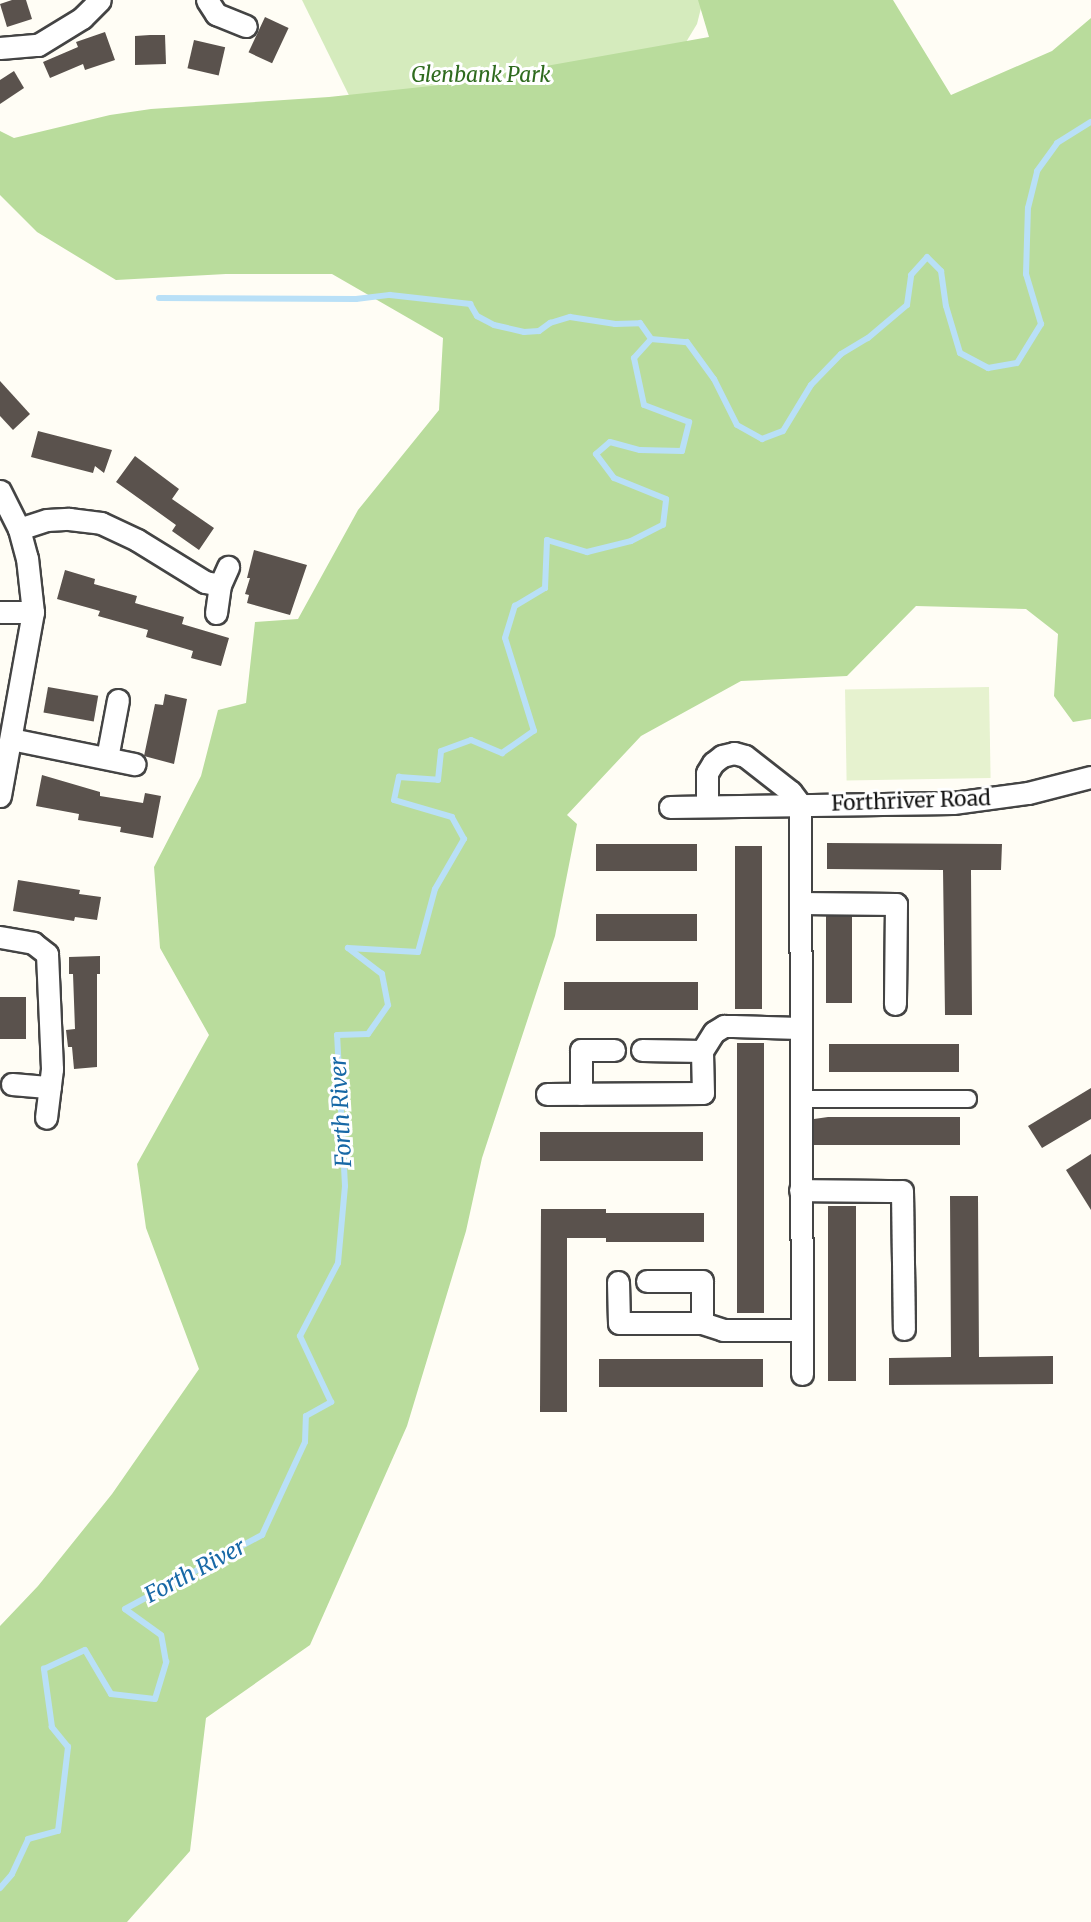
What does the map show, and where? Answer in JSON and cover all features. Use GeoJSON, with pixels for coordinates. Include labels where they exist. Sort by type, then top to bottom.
{"type":"FeatureCollection","features":[{"type":"Feature","properties":{"kind":"street"},"geometry":{"type":"LineString","coordinates":[[0,48],[38,45],[82,18],[100,0]]}},
{"type":"Feature","properties":{"kind":"street"},"geometry":{"type":"LineString","coordinates":[[207,0],[216,14],[246,26]]}},
{"type":"Feature","properties":{"kind":"street"},"geometry":{"type":"LineString","coordinates":[[0,491],[19,529],[32,583],[33,612],[0,796]]}},
{"type":"Feature","properties":{"kind":"street"},"geometry":{"type":"LineString","coordinates":[[19,529],[47,520],[69,519],[101,523],[137,540],[205,582],[224,576],[216,613]]}},
{"type":"Feature","properties":{"kind":"street"},"geometry":{"type":"LineString","coordinates":[[0,612],[33,612]]}},
{"type":"Feature","properties":{"kind":"street"},"geometry":{"type":"LineString","coordinates":[[107,758],[118,700]]}},
{"type":"Feature","properties":{"kind":"street"},"geometry":{"type":"LineString","coordinates":[[11,739],[134,764]]}},
{"type":"Feature","properties":{"kind":"street","name":"Forthriver Road"},"geometry":{"type":"LineString","coordinates":[[707,806],[707,773],[713,763],[722,756],[734,753],[744,756],[772,777],[791,792],[800,804]]}},
{"type":"Feature","properties":{"kind":"street","name":"Forthriver Road"},"geometry":{"type":"LineString","coordinates":[[670,807],[954,803],[1028,793],[1091,777]]}},
{"type":"Feature","properties":{"kind":"street"},"geometry":{"type":"LineString","coordinates":[[800,804],[802,1374]]}},
{"type":"Feature","properties":{"kind":"street"},"geometry":{"type":"LineString","coordinates":[[800,903],[896,904],[895,1004]]}},
{"type":"Feature","properties":{"kind":"street"},"geometry":{"type":"LineString","coordinates":[[0,937],[33,943],[47,954],[52,1069],[46,1118]]}},
{"type":"Feature","properties":{"kind":"street"},"geometry":{"type":"LineString","coordinates":[[547,1094],[703,1093],[702,1051],[707,1039],[724,1026],[799,1028]]}},
{"type":"Feature","properties":{"kind":"street"},"geometry":{"type":"LineString","coordinates":[[581,1094],[581,1050],[614,1050]]}},
{"type":"Feature","properties":{"kind":"street"},"geometry":{"type":"LineString","coordinates":[[642,1050],[702,1051]]}},
{"type":"Feature","properties":{"kind":"street"},"geometry":{"type":"LineString","coordinates":[[12,1083],[50,1087]]}},
{"type":"Feature","properties":{"kind":"street"},"geometry":{"type":"LineString","coordinates":[[800,1099],[968,1099]]}},
{"type":"Feature","properties":{"kind":"street"},"geometry":{"type":"LineString","coordinates":[[800,1190],[902,1191],[904,1329]]}},
{"type":"Feature","properties":{"kind":"street"},"geometry":{"type":"LineString","coordinates":[[647,1281],[702,1281],[702,1323]]}},
{"type":"Feature","properties":{"kind":"street"},"geometry":{"type":"LineString","coordinates":[[618,1282],[619,1323],[702,1323],[723,1330],[801,1330]]}},
{"type":"Feature","properties":{"kind":"green space","name":"Glenbank Park"},"geometry":{"type":"Polygon","coordinates":[[[302,0],[703,0],[697,24],[657,90],[370,138],[302,0]]]}},
{"type":"Feature","properties":{"kind":"green space"},"geometry":{"type":"Polygon","coordinates":[[[698,0],[893,0],[951,95],[1052,51],[1091,18],[1091,719],[1073,722],[1054,696],[1058,634],[1026,609],[916,606],[847,676],[741,681],[641,736],[567,815],[577,824],[555,936],[482,1158],[466,1231],[407,1426],[310,1645],[206,1718],[190,1851],[127,1922],[0,1922],[0,1626],[38,1586],[112,1494],[199,1369],[146,1228],[137,1164],[209,1035],[160,948],[154,867],[201,776],[218,710],[246,703],[255,622],[298,619],[358,510],[439,410],[443,338],[332,274],[226,274],[116,280],[37,232],[0,195],[0,131],[14,138],[110,115],[151,109],[329,97],[440,85],[709,37],[698,0]]]}},
{"type":"Feature","properties":{"kind":"green space"},"geometry":{"type":"Polygon","coordinates":[[[989,687],[991,778],[847,780],[845,690],[989,687]]]}},
{"type":"Feature","properties":{"kind":"building"},"geometry":{"type":"Polygon","coordinates":[[[12,0],[26,0],[32,19],[7,27],[0,4],[12,0]]]}},
{"type":"Feature","properties":{"kind":"building"},"geometry":{"type":"Polygon","coordinates":[[[265,17],[289,28],[272,63],[249,52],[265,17]]]}},
{"type":"Feature","properties":{"kind":"building"},"geometry":{"type":"Polygon","coordinates":[[[105,32],[115,60],[85,70],[83,64],[50,78],[43,62],[78,47],[76,42],[105,32]]]}},
{"type":"Feature","properties":{"kind":"building"},"geometry":{"type":"Polygon","coordinates":[[[165,35],[166,64],[135,65],[135,36],[165,35]]]}},
{"type":"Feature","properties":{"kind":"building"},"geometry":{"type":"Polygon","coordinates":[[[194,40],[225,47],[219,75],[187,68],[194,40]]]}},
{"type":"Feature","properties":{"kind":"building"},"geometry":{"type":"Polygon","coordinates":[[[14,71],[24,88],[0,104],[0,80],[14,71]]]}},
{"type":"Feature","properties":{"kind":"building"},"geometry":{"type":"Polygon","coordinates":[[[0,381],[30,414],[13,430],[0,416],[0,381]]]}},
{"type":"Feature","properties":{"kind":"building"},"geometry":{"type":"Polygon","coordinates":[[[38,431],[112,450],[104,473],[95,466],[93,473],[31,457],[38,431]]]}},
{"type":"Feature","properties":{"kind":"building"},"geometry":{"type":"Polygon","coordinates":[[[135,456],[179,489],[172,499],[214,528],[199,550],[172,531],[176,525],[116,482],[135,456]]]}},
{"type":"Feature","properties":{"kind":"building"},"geometry":{"type":"Polygon","coordinates":[[[254,550],[307,565],[290,615],[247,603],[249,595],[245,594],[250,578],[247,578],[254,550]]]}},
{"type":"Feature","properties":{"kind":"building"},"geometry":{"type":"Polygon","coordinates":[[[65,570],[95,579],[94,584],[137,596],[135,603],[184,617],[182,624],[229,638],[221,666],[191,658],[193,651],[146,637],[148,630],[98,616],[100,611],[57,599],[65,570]]]}},
{"type":"Feature","properties":{"kind":"building"},"geometry":{"type":"Polygon","coordinates":[[[48,687],[98,696],[94,721],[43,713],[48,687]]]}},
{"type":"Feature","properties":{"kind":"building"},"geometry":{"type":"Polygon","coordinates":[[[165,694],[187,699],[174,764],[144,756],[155,704],[163,705],[165,694]]]}},
{"type":"Feature","properties":{"kind":"building"},"geometry":{"type":"Polygon","coordinates":[[[42,775],[100,792],[100,796],[143,803],[145,793],[161,796],[153,838],[120,832],[121,827],[78,820],[79,814],[36,806],[42,775]]]}},
{"type":"Feature","properties":{"kind":"building"},"geometry":{"type":"Polygon","coordinates":[[[827,843],[1002,844],[1001,870],[971,870],[972,1015],[945,1015],[943,870],[827,869],[827,843]]]}},
{"type":"Feature","properties":{"kind":"building"},"geometry":{"type":"Polygon","coordinates":[[[596,844],[697,844],[697,871],[596,871],[596,844]]]}},
{"type":"Feature","properties":{"kind":"building"},"geometry":{"type":"Polygon","coordinates":[[[735,846],[762,846],[762,1009],[735,1009],[735,846]]]}},
{"type":"Feature","properties":{"kind":"building"},"geometry":{"type":"Polygon","coordinates":[[[18,880],[80,890],[79,894],[101,897],[97,920],[75,917],[74,921],[13,911],[18,880]]]}},
{"type":"Feature","properties":{"kind":"building"},"geometry":{"type":"Polygon","coordinates":[[[596,914],[697,914],[697,941],[596,941],[596,914]]]}},
{"type":"Feature","properties":{"kind":"building"},"geometry":{"type":"Polygon","coordinates":[[[826,916],[852,916],[852,1003],[826,1003],[826,916]]]}},
{"type":"Feature","properties":{"kind":"building"},"geometry":{"type":"Polygon","coordinates":[[[100,956],[100,974],[97,974],[97,1067],[74,1069],[72,1047],[68,1047],[66,1030],[75,1029],[73,974],[69,974],[69,957],[100,956]]]}},
{"type":"Feature","properties":{"kind":"building"},"geometry":{"type":"Polygon","coordinates":[[[564,982],[698,982],[698,1010],[564,1010],[564,982]]]}},
{"type":"Feature","properties":{"kind":"building"},"geometry":{"type":"Polygon","coordinates":[[[0,997],[26,997],[26,1039],[0,1039],[0,997]]]}},
{"type":"Feature","properties":{"kind":"building"},"geometry":{"type":"Polygon","coordinates":[[[737,1043],[764,1043],[764,1313],[737,1313],[737,1043]]]}},
{"type":"Feature","properties":{"kind":"building"},"geometry":{"type":"Polygon","coordinates":[[[829,1044],[959,1044],[959,1072],[829,1072],[829,1044]]]}},
{"type":"Feature","properties":{"kind":"building"},"geometry":{"type":"Polygon","coordinates":[[[1091,1088],[1091,1119],[1042,1148],[1028,1126],[1091,1088]]]}},
{"type":"Feature","properties":{"kind":"building"},"geometry":{"type":"Polygon","coordinates":[[[828,1117],[960,1117],[960,1145],[814,1145],[814,1119],[828,1117]]]}},
{"type":"Feature","properties":{"kind":"building"},"geometry":{"type":"Polygon","coordinates":[[[540,1132],[703,1132],[703,1161],[540,1161],[540,1132]]]}},
{"type":"Feature","properties":{"kind":"building"},"geometry":{"type":"Polygon","coordinates":[[[1091,1154],[1091,1210],[1066,1170],[1091,1154]]]}},
{"type":"Feature","properties":{"kind":"building"},"geometry":{"type":"Polygon","coordinates":[[[950,1196],[978,1196],[979,1357],[1053,1356],[1053,1384],[889,1385],[889,1358],[951,1357],[950,1196]]]}},
{"type":"Feature","properties":{"kind":"building"},"geometry":{"type":"Polygon","coordinates":[[[828,1206],[856,1206],[856,1381],[828,1381],[828,1206]]]}},
{"type":"Feature","properties":{"kind":"building"},"geometry":{"type":"Polygon","coordinates":[[[541,1209],[606,1209],[606,1213],[704,1213],[704,1242],[606,1242],[606,1238],[567,1238],[567,1412],[540,1412],[541,1209]]]}},
{"type":"Feature","properties":{"kind":"building"},"geometry":{"type":"Polygon","coordinates":[[[599,1359],[763,1359],[763,1387],[599,1387],[599,1359]]]}},
{"type":"Feature","properties":{"kind":"waterway","name":"Forth River"},"geometry":{"type":"LineString","coordinates":[[651,339],[687,342],[714,379],[737,425],[762,439],[783,431],[811,385],[841,354],[868,338],[907,305],[911,275],[927,257],[941,271],[946,306],[960,353],[988,368],[1017,363],[1041,324],[1026,274],[1028,208],[1037,171],[1057,143],[1091,122]]}},
{"type":"Feature","properties":{"kind":"waterway"},"geometry":{"type":"LineString","coordinates":[[159,298],[356,299],[390,295],[470,304],[477,316],[494,325],[524,332],[539,331],[550,323],[570,317],[615,324],[640,323],[651,339]]}},
{"type":"Feature","properties":{"kind":"waterway","name":"Forth River"},"geometry":{"type":"LineString","coordinates":[[0,1888],[12,1874],[28,1839],[58,1831],[68,1747],[52,1727],[44,1669],[85,1650],[111,1694],[155,1699],[166,1662],[161,1635],[125,1609],[262,1535],[305,1442],[306,1416],[331,1402],[300,1336],[338,1263],[345,1186],[337,1035],[368,1034],[388,1005],[382,974],[348,948],[418,952],[435,889],[464,839],[452,817],[394,800],[399,777],[438,780],[441,751],[471,740],[502,753],[534,731],[505,638],[515,606],[545,588],[547,540],[587,552],[631,541],[663,525],[666,499],[614,478],[596,454],[610,442],[640,450],[682,451],[689,422],[644,405],[634,358],[651,339]]}}]}
